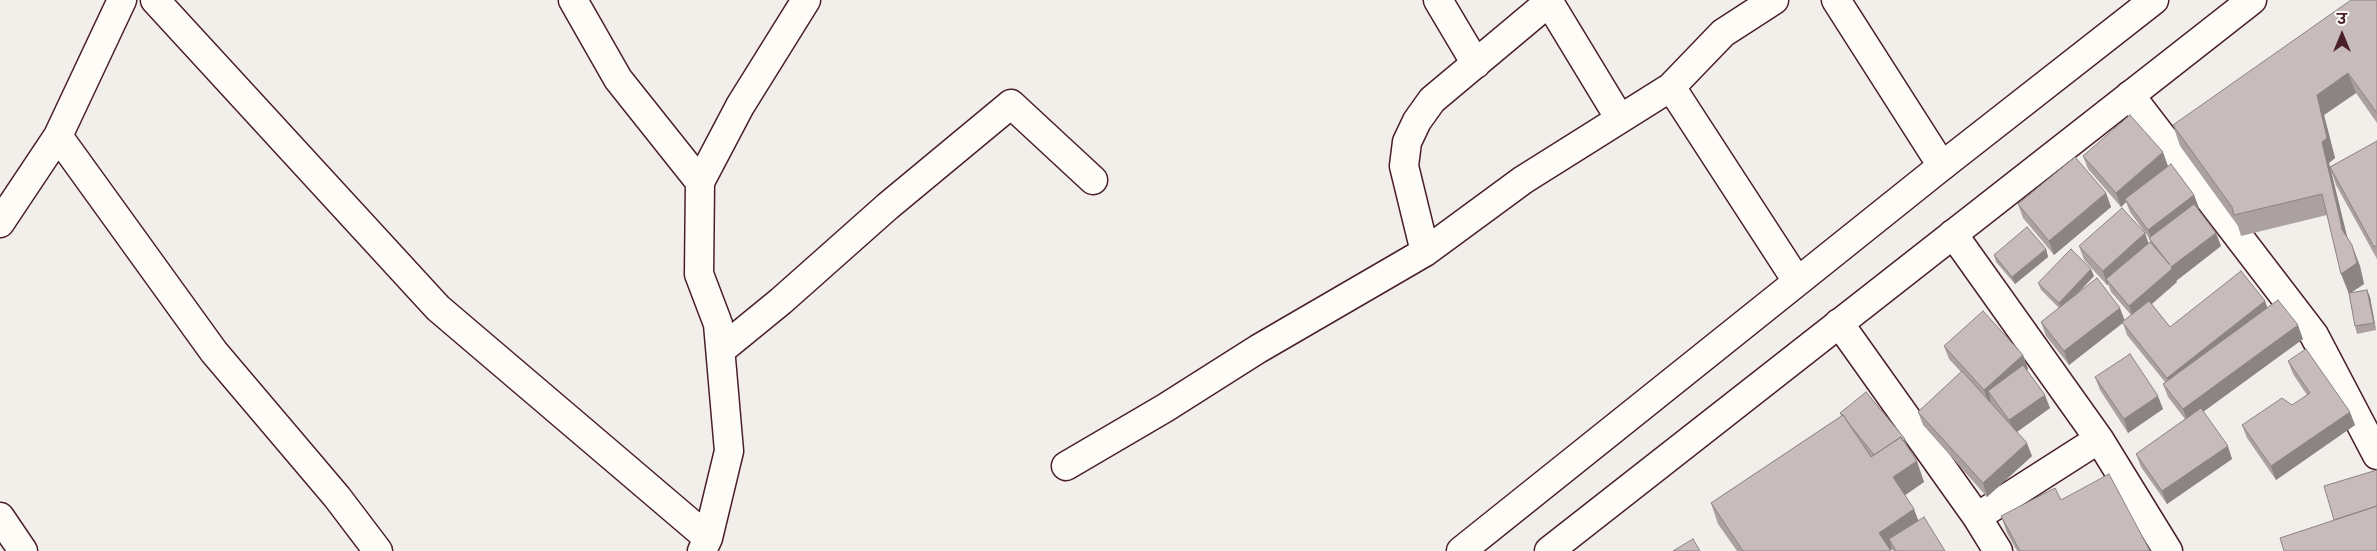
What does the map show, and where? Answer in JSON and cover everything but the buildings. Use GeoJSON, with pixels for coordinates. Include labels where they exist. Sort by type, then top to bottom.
{"type":"FeatureCollection","features":[{"type":"Feature","properties":{"kind":"street"},"geometry":{"type":"LineString","coordinates":[[0,223],[58,136],[122,0]]}},
{"type":"Feature","properties":{"kind":"street"},"geometry":{"type":"LineString","coordinates":[[155,0],[438,308],[705,545],[729,451],[718,324],[699,274],[700,182],[740,106],[806,0]]}},
{"type":"Feature","properties":{"kind":"street"},"geometry":{"type":"LineString","coordinates":[[573,0],[618,79],[700,182]]}},
{"type":"Feature","properties":{"kind":"street"},"geometry":{"type":"LineString","coordinates":[[1438,0],[1476,64]]}},
{"type":"Feature","properties":{"kind":"street"},"geometry":{"type":"LineString","coordinates":[[1066,466],[1165,408],[1258,349],[1424,252],[1524,180],[1671,87],[1723,33],[1774,0]]}},
{"type":"Feature","properties":{"kind":"street"},"geometry":{"type":"LineString","coordinates":[[1836,0],[1942,166]]}},
{"type":"Feature","properties":{"kind":"street"},"geometry":{"type":"LineString","coordinates":[[1461,551],[1797,281],[2154,0]]}},
{"type":"Feature","properties":{"kind":"street"},"geometry":{"type":"LineString","coordinates":[[1548,551],[2252,0]]}},
{"type":"Feature","properties":{"kind":"street"},"geometry":{"type":"LineString","coordinates":[[1424,252],[1404,166],[1407,142],[1417,121],[1432,100],[1550,2],[1620,118]]}},
{"type":"Feature","properties":{"kind":"street"},"geometry":{"type":"LineString","coordinates":[[1671,87],[1797,281]]}},
{"type":"Feature","properties":{"kind":"street"},"geometry":{"type":"LineString","coordinates":[[2130,95],[2314,334],[2377,455]]}},
{"type":"Feature","properties":{"kind":"street"},"geometry":{"type":"LineString","coordinates":[[721,350],[781,301],[888,206],[1011,104],[1093,180]]}},
{"type":"Feature","properties":{"kind":"street"},"geometry":{"type":"LineString","coordinates":[[58,136],[214,352],[337,497],[378,551]]}},
{"type":"Feature","properties":{"kind":"street"},"geometry":{"type":"LineString","coordinates":[[1953,234],[2099,439],[2168,551]]}},
{"type":"Feature","properties":{"kind":"street"},"geometry":{"type":"LineString","coordinates":[[1839,324],[1977,517],[1998,551]]}},
{"type":"Feature","properties":{"kind":"street"},"geometry":{"type":"LineString","coordinates":[[1977,517],[2099,439]]}},
{"type":"Feature","properties":{"kind":"street"},"geometry":{"type":"LineString","coordinates":[[0,517],[23,551]]}}]}
